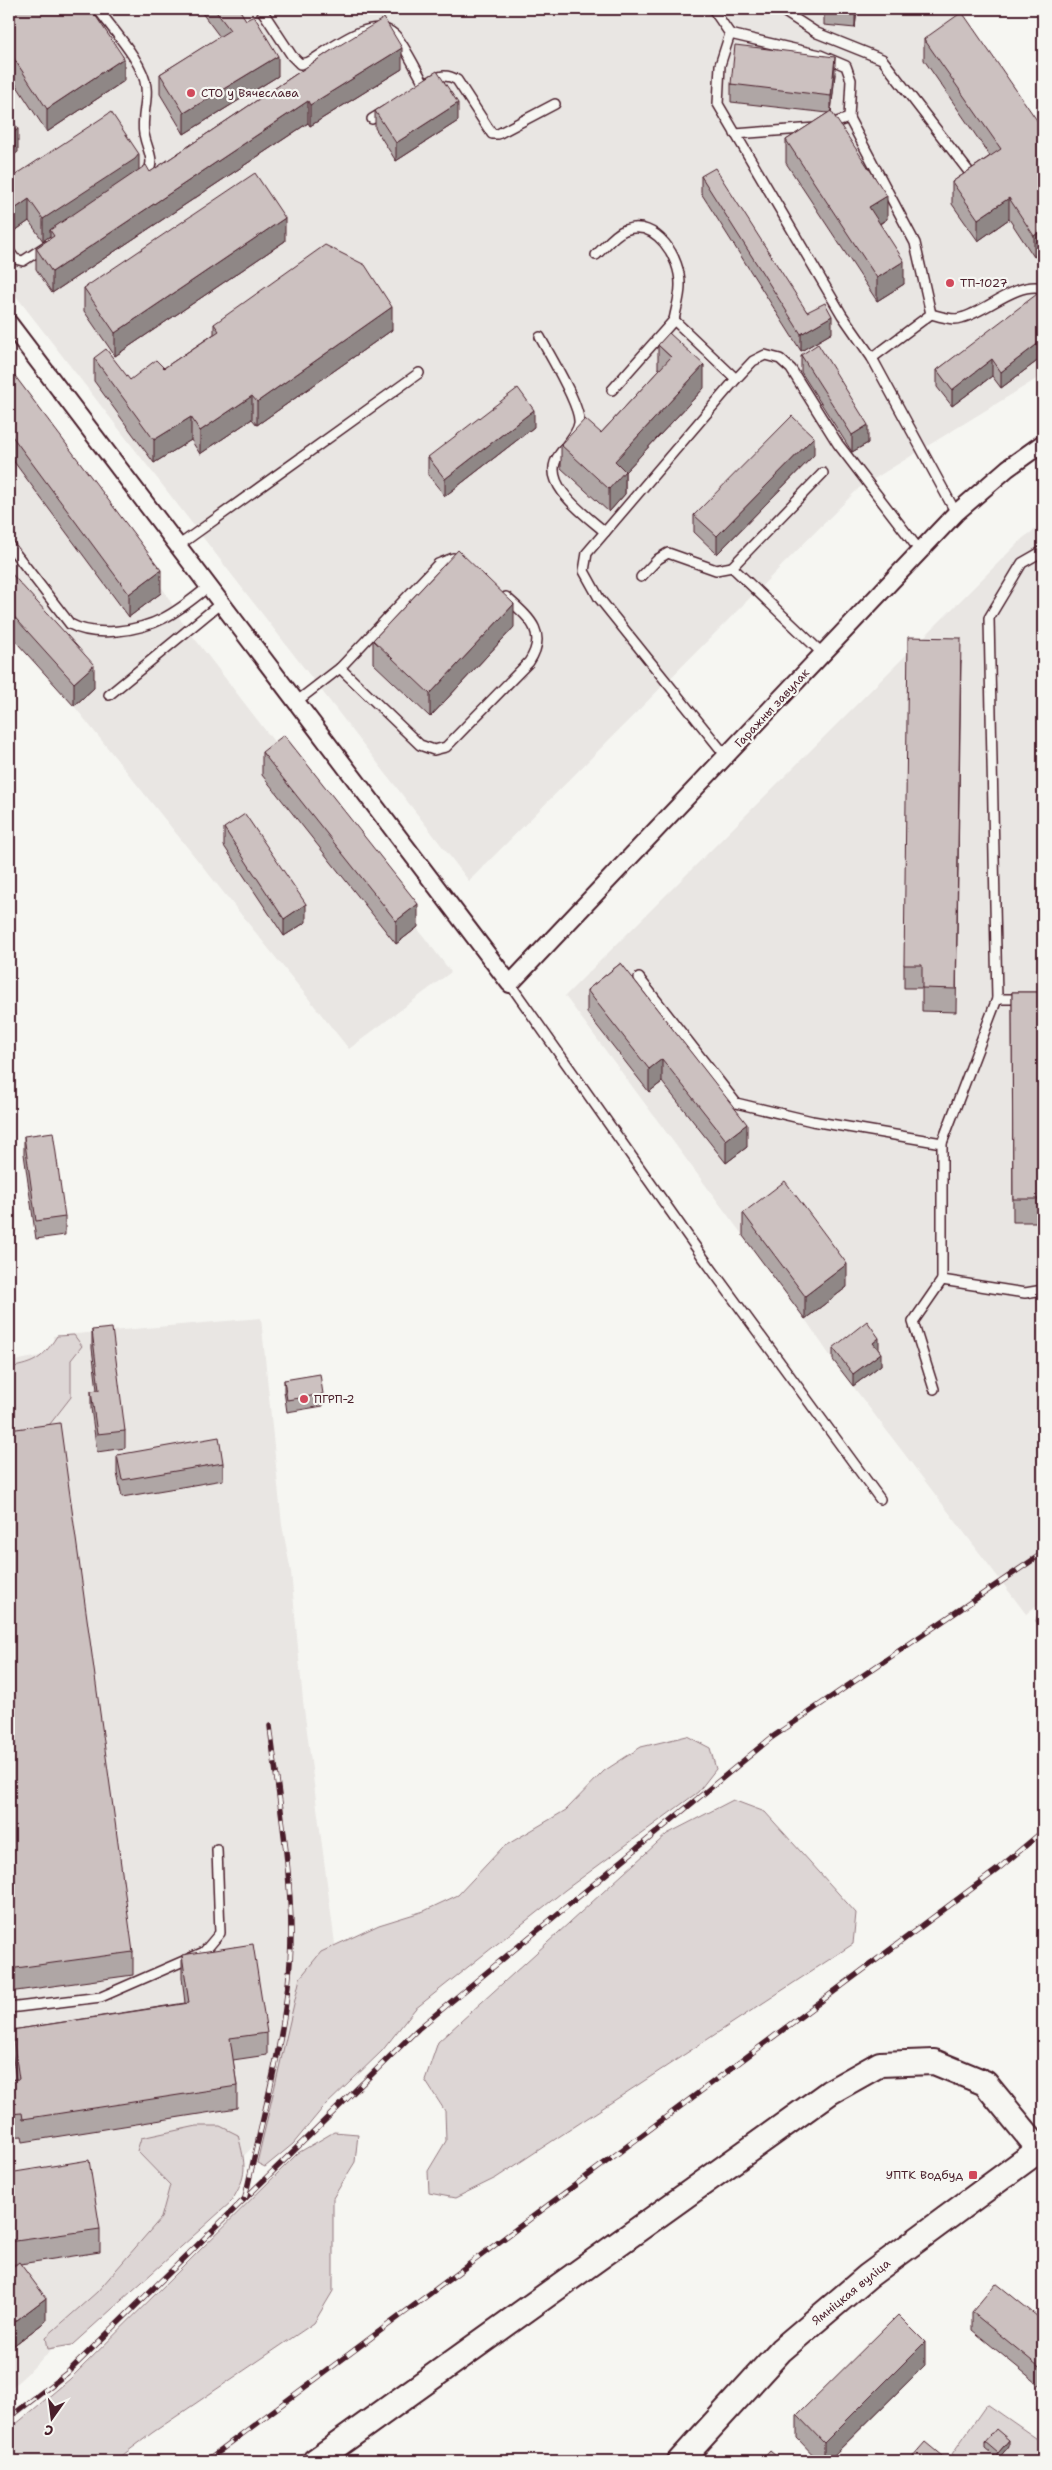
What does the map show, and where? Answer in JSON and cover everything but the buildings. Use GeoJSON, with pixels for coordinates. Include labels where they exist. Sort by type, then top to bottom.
{"type":"FeatureCollection","features":[{"type":"Feature","properties":{"kind":"main road"},"geometry":{"type":"LineString","coordinates":[[315,2461],[830,2092],[880,2064],[934,2062],[985,2083],[1042,2150]]}},
{"type":"Feature","properties":{"kind":"main road","name":"Ямніцкая вуліца"},"geometry":{"type":"LineString","coordinates":[[680,2461],[781,2350],[868,2276],[1042,2150]]}},
{"type":"Feature","properties":{"kind":"street"},"geometry":{"type":"LineString","coordinates":[[9,324],[510,984]]}},
{"type":"Feature","properties":{"kind":"street","name":"Гаражны завулак"},"geometry":{"type":"LineString","coordinates":[[510,984],[956,513],[1008,468],[1043,443]]}},
{"type":"Feature","properties":{"kind":"lane"},"geometry":{"type":"LineString","coordinates":[[98,9],[141,69],[146,87],[144,134],[151,155],[152,168],[138,186]]}},
{"type":"Feature","properties":{"kind":"lane"},"geometry":{"type":"LineString","coordinates":[[261,9],[292,56],[300,64],[309,62],[367,28],[379,27],[395,34],[421,87],[438,76],[450,75],[457,80],[492,134],[498,134],[555,104]]}},
{"type":"Feature","properties":{"kind":"lane"},"geometry":{"type":"LineString","coordinates":[[713,9],[730,34],[820,55],[846,66],[851,80],[848,118],[916,243],[931,314]]}},
{"type":"Feature","properties":{"kind":"lane"},"geometry":{"type":"LineString","coordinates":[[780,9],[817,33],[882,59],[974,177]]}},
{"type":"Feature","properties":{"kind":"lane"},"geometry":{"type":"LineString","coordinates":[[730,34],[720,65],[718,104],[842,315],[872,358],[956,513]]}},
{"type":"Feature","properties":{"kind":"lane"},"geometry":{"type":"LineString","coordinates":[[372,120],[394,105]]}},
{"type":"Feature","properties":{"kind":"lane"},"geometry":{"type":"LineString","coordinates":[[735,134],[772,133],[824,127],[848,118]]}},
{"type":"Feature","properties":{"kind":"lane"},"geometry":{"type":"LineString","coordinates":[[596,255],[623,230],[640,226],[659,236],[674,259],[680,285],[674,320],[612,390]]}},
{"type":"Feature","properties":{"kind":"lane"},"geometry":{"type":"LineString","coordinates":[[9,251],[15,259],[23,261],[56,240]]}},
{"type":"Feature","properties":{"kind":"lane"},"geometry":{"type":"LineString","coordinates":[[872,358],[931,314],[960,319],[1004,297],[1034,286],[1043,288]]}},
{"type":"Feature","properties":{"kind":"lane"},"geometry":{"type":"LineString","coordinates":[[674,320],[736,379]]}},
{"type":"Feature","properties":{"kind":"lane"},"geometry":{"type":"LineString","coordinates":[[540,337],[574,402],[580,423],[576,432],[556,458],[554,478],[562,493],[605,532]]}},
{"type":"Feature","properties":{"kind":"lane"},"geometry":{"type":"LineString","coordinates":[[726,756],[599,598],[584,571],[587,553],[753,361],[765,354],[780,359],[791,369],[838,444],[920,551]]}},
{"type":"Feature","properties":{"kind":"lane"},"geometry":{"type":"LineString","coordinates":[[178,546],[419,373]]}},
{"type":"Feature","properties":{"kind":"lane"},"geometry":{"type":"LineString","coordinates":[[641,576],[668,552],[716,570],[732,566],[824,473]]}},
{"type":"Feature","properties":{"kind":"lane"},"geometry":{"type":"LineString","coordinates":[[9,545],[70,624],[80,630],[100,631],[133,628],[162,620],[208,587]]}},
{"type":"Feature","properties":{"kind":"lane"},"geometry":{"type":"LineString","coordinates":[[934,1389],[913,1322],[942,1280],[942,1143],[998,999],[989,618],[1022,563],[1043,550]]}},
{"type":"Feature","properties":{"kind":"lane"},"geometry":{"type":"LineString","coordinates":[[296,702],[340,668],[438,564],[453,558],[468,562]]}},
{"type":"Feature","properties":{"kind":"lane"},"geometry":{"type":"LineString","coordinates":[[732,566],[823,654]]}},
{"type":"Feature","properties":{"kind":"lane"},"geometry":{"type":"LineString","coordinates":[[340,668],[420,745],[434,750],[446,747],[529,662],[536,650],[538,636],[530,618],[496,587]]}},
{"type":"Feature","properties":{"kind":"lane"},"geometry":{"type":"LineString","coordinates":[[109,695],[221,604]]}},
{"type":"Feature","properties":{"kind":"lane"},"geometry":{"type":"LineString","coordinates":[[639,978],[736,1103],[812,1121],[942,1143]]}},
{"type":"Feature","properties":{"kind":"lane"},"geometry":{"type":"LineString","coordinates":[[510,984],[697,1248],[880,1499]]}},
{"type":"Feature","properties":{"kind":"lane"},"geometry":{"type":"LineString","coordinates":[[998,999],[1043,999]]}},
{"type":"Feature","properties":{"kind":"lane"},"geometry":{"type":"LineString","coordinates":[[942,1280],[1025,1293],[1043,1290]]}},
{"type":"Feature","properties":{"kind":"lane"},"geometry":{"type":"LineString","coordinates":[[9,2008],[101,1997],[204,1952],[220,1933],[217,1849]]}},
{"type":"Feature","properties":{"kind":"shaded area"},"geometry":{"type":"Polygon","coordinates":[[[9,9],[950,9],[1043,152],[1043,375],[859,488],[469,881],[9,287],[9,9]]]}},
{"type":"Feature","properties":{"kind":"shaded area"},"geometry":{"type":"Polygon","coordinates":[[[9,377],[165,592],[182,622],[451,972],[349,1049],[74,706],[9,635],[9,377]]]}},
{"type":"Feature","properties":{"kind":"shaded area"},"geometry":{"type":"Polygon","coordinates":[[[1043,524],[1043,1600],[1026,1614],[833,1360],[805,1319],[565,996],[1023,538],[1043,524]]]}},
{"type":"Feature","properties":{"kind":"shaded area"},"geometry":{"type":"Polygon","coordinates":[[[261,1318],[282,1525],[291,1572],[303,1701],[349,2050],[9,2390],[9,1362],[55,1353],[53,1336],[261,1318]]]}},
{"type":"Feature","properties":{"kind":"shaded area"},"geometry":{"type":"Polygon","coordinates":[[[74,1335],[82,1346],[71,1360],[71,1397],[50,1424],[30,1435],[9,1436],[9,1368],[38,1359],[57,1336],[74,1335]]]}},
{"type":"Feature","properties":{"kind":"shaded area"},"geometry":{"type":"Polygon","coordinates":[[[1043,1600],[1043,1631],[1036,1621],[1043,1600]]]}},
{"type":"Feature","properties":{"kind":"shaded area"},"geometry":{"type":"Polygon","coordinates":[[[687,1736],[710,1748],[716,1769],[698,1792],[565,1890],[415,2009],[382,2051],[322,2109],[293,2144],[265,2167],[257,2163],[300,1978],[321,1952],[379,1925],[424,1911],[458,1895],[503,1847],[566,1810],[604,1771],[641,1747],[687,1736]]]}},
{"type":"Feature","properties":{"kind":"shaded area"},"geometry":{"type":"Polygon","coordinates":[[[733,1800],[765,1812],[856,1913],[853,1944],[496,2178],[455,2198],[429,2193],[428,2171],[446,2141],[445,2111],[425,2080],[438,2042],[667,1834],[733,1800]]]}},
{"type":"Feature","properties":{"kind":"shaded area"},"geometry":{"type":"Polygon","coordinates":[[[197,2126],[220,2126],[238,2135],[243,2155],[244,2170],[237,2193],[231,2202],[72,2345],[48,2349],[46,2337],[97,2292],[161,2218],[170,2185],[137,2151],[141,2138],[197,2126]]]}},
{"type":"Feature","properties":{"kind":"shaded area"},"geometry":{"type":"Polygon","coordinates":[[[334,2132],[358,2134],[355,2162],[333,2198],[333,2291],[314,2323],[152,2433],[115,2461],[9,2461],[9,2430],[70,2379],[298,2153],[334,2132]]]}},
{"type":"Feature","properties":{"kind":"shaded area"},"geometry":{"type":"Polygon","coordinates":[[[987,2404],[1043,2443],[1043,2461],[962,2461],[952,2454],[987,2404]]]}},
{"type":"Feature","properties":{"kind":"railway"},"geometry":{"type":"LineString","coordinates":[[9,2418],[67,2373],[418,2029],[771,1738],[1043,1553]]}},
{"type":"Feature","properties":{"kind":"railway"},"geometry":{"type":"LineString","coordinates":[[245,2198],[275,2067],[290,1967],[289,1882],[270,1726]]}},
{"type":"Feature","properties":{"kind":"railway"},"geometry":{"type":"LineString","coordinates":[[206,2461],[998,1869],[1043,1831]]}},
{"type":"Feature","properties":{"kind":"place","name":"СТО у Вячеслава"},"geometry":{"type":"Point","coordinates":[191,93]}},
{"type":"Feature","properties":{"kind":"place","name":"ТП-1027"},"geometry":{"type":"Point","coordinates":[950,283]}},
{"type":"Feature","properties":{"kind":"place","name":"ПГРП-2"},"geometry":{"type":"Point","coordinates":[304,1399]}},
{"type":"Feature","properties":{"kind":"place","name":"УПТК Водбуд"},"geometry":{"type":"Point","coordinates":[973,2175]}}]}
